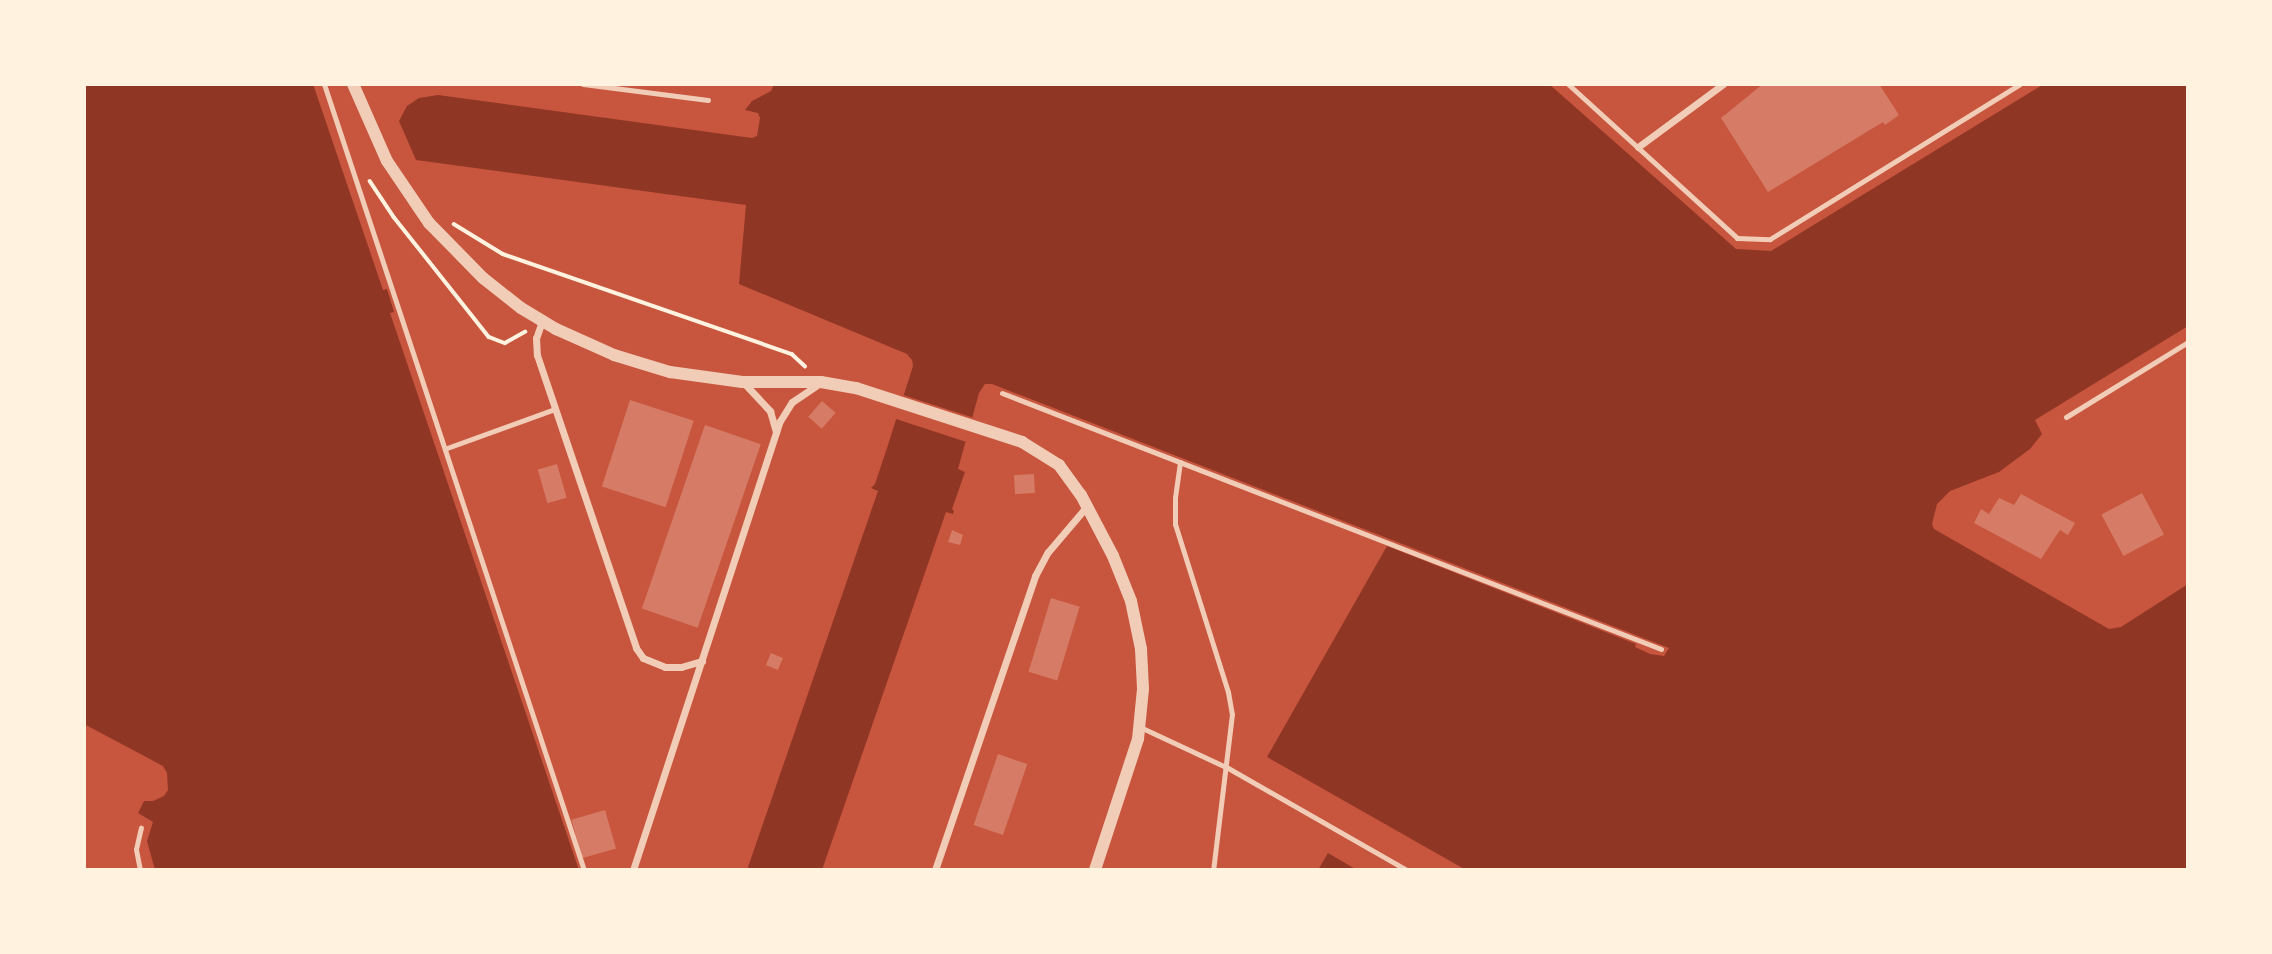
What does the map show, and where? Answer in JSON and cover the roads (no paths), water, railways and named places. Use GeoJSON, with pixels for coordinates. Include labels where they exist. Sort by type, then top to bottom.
{"type":"FeatureCollection","features":[{"type":"Feature","properties":{"kind":"street"},"geometry":{"type":"LineString","coordinates":[[353,84],[387,161],[429,223],[472,269],[542,321],[593,347],[641,364],[686,375],[742,382],[843,384],[1022,442],[1051,458],[1067,474],[1087,505],[1119,570],[1137,625],[1143,674],[1140,727],[1135,752],[1112,825],[1094,870]]}},
{"type":"Feature","properties":{"kind":"street"},"geometry":{"type":"LineString","coordinates":[[1637,147],[1723,84]]}},
{"type":"Feature","properties":{"kind":"street"},"geometry":{"type":"LineString","coordinates":[[542,321],[536,345],[636,648],[643,658],[665,667],[681,667],[702,661]]}},
{"type":"Feature","properties":{"kind":"street"},"geometry":{"type":"LineString","coordinates":[[742,382],[764,403],[776,433]]}},
{"type":"Feature","properties":{"kind":"street"},"geometry":{"type":"LineString","coordinates":[[633,870],[776,433],[792,402],[821,382]]}},
{"type":"Feature","properties":{"kind":"street"},"geometry":{"type":"LineString","coordinates":[[935,870],[1035,576],[1048,552],[1087,505]]}},
{"type":"Feature","properties":{"kind":"street"},"geometry":{"type":"LineString","coordinates":[[1103,870],[1112,825]]}},
{"type":"Feature","properties":{"kind":"lane"},"geometry":{"type":"LineString","coordinates":[[324,84],[447,448],[584,870]]}},
{"type":"Feature","properties":{"kind":"lane"},"geometry":{"type":"LineString","coordinates":[[583,84],[708,100]]}},
{"type":"Feature","properties":{"kind":"lane"},"geometry":{"type":"LineString","coordinates":[[1568,84],[1737,237],[1770,239],[2020,84]]}},
{"type":"Feature","properties":{"kind":"lane"},"geometry":{"type":"LineString","coordinates":[[2066,417],[2188,342]]}},
{"type":"Feature","properties":{"kind":"lane"},"geometry":{"type":"LineString","coordinates":[[1002,393],[1661,649]]}},
{"type":"Feature","properties":{"kind":"lane"},"geometry":{"type":"LineString","coordinates":[[447,448],[555,409]]}},
{"type":"Feature","properties":{"kind":"lane"},"geometry":{"type":"LineString","coordinates":[[1181,462],[1175,498],[1175,524],[1231,703],[1227,768],[1213,870]]}},
{"type":"Feature","properties":{"kind":"lane"},"geometry":{"type":"LineString","coordinates":[[1140,727],[1227,768],[1407,870]]}},
{"type":"Feature","properties":{"kind":"lane"},"geometry":{"type":"LineString","coordinates":[[140,870],[136,849],[141,828]]}}]}
